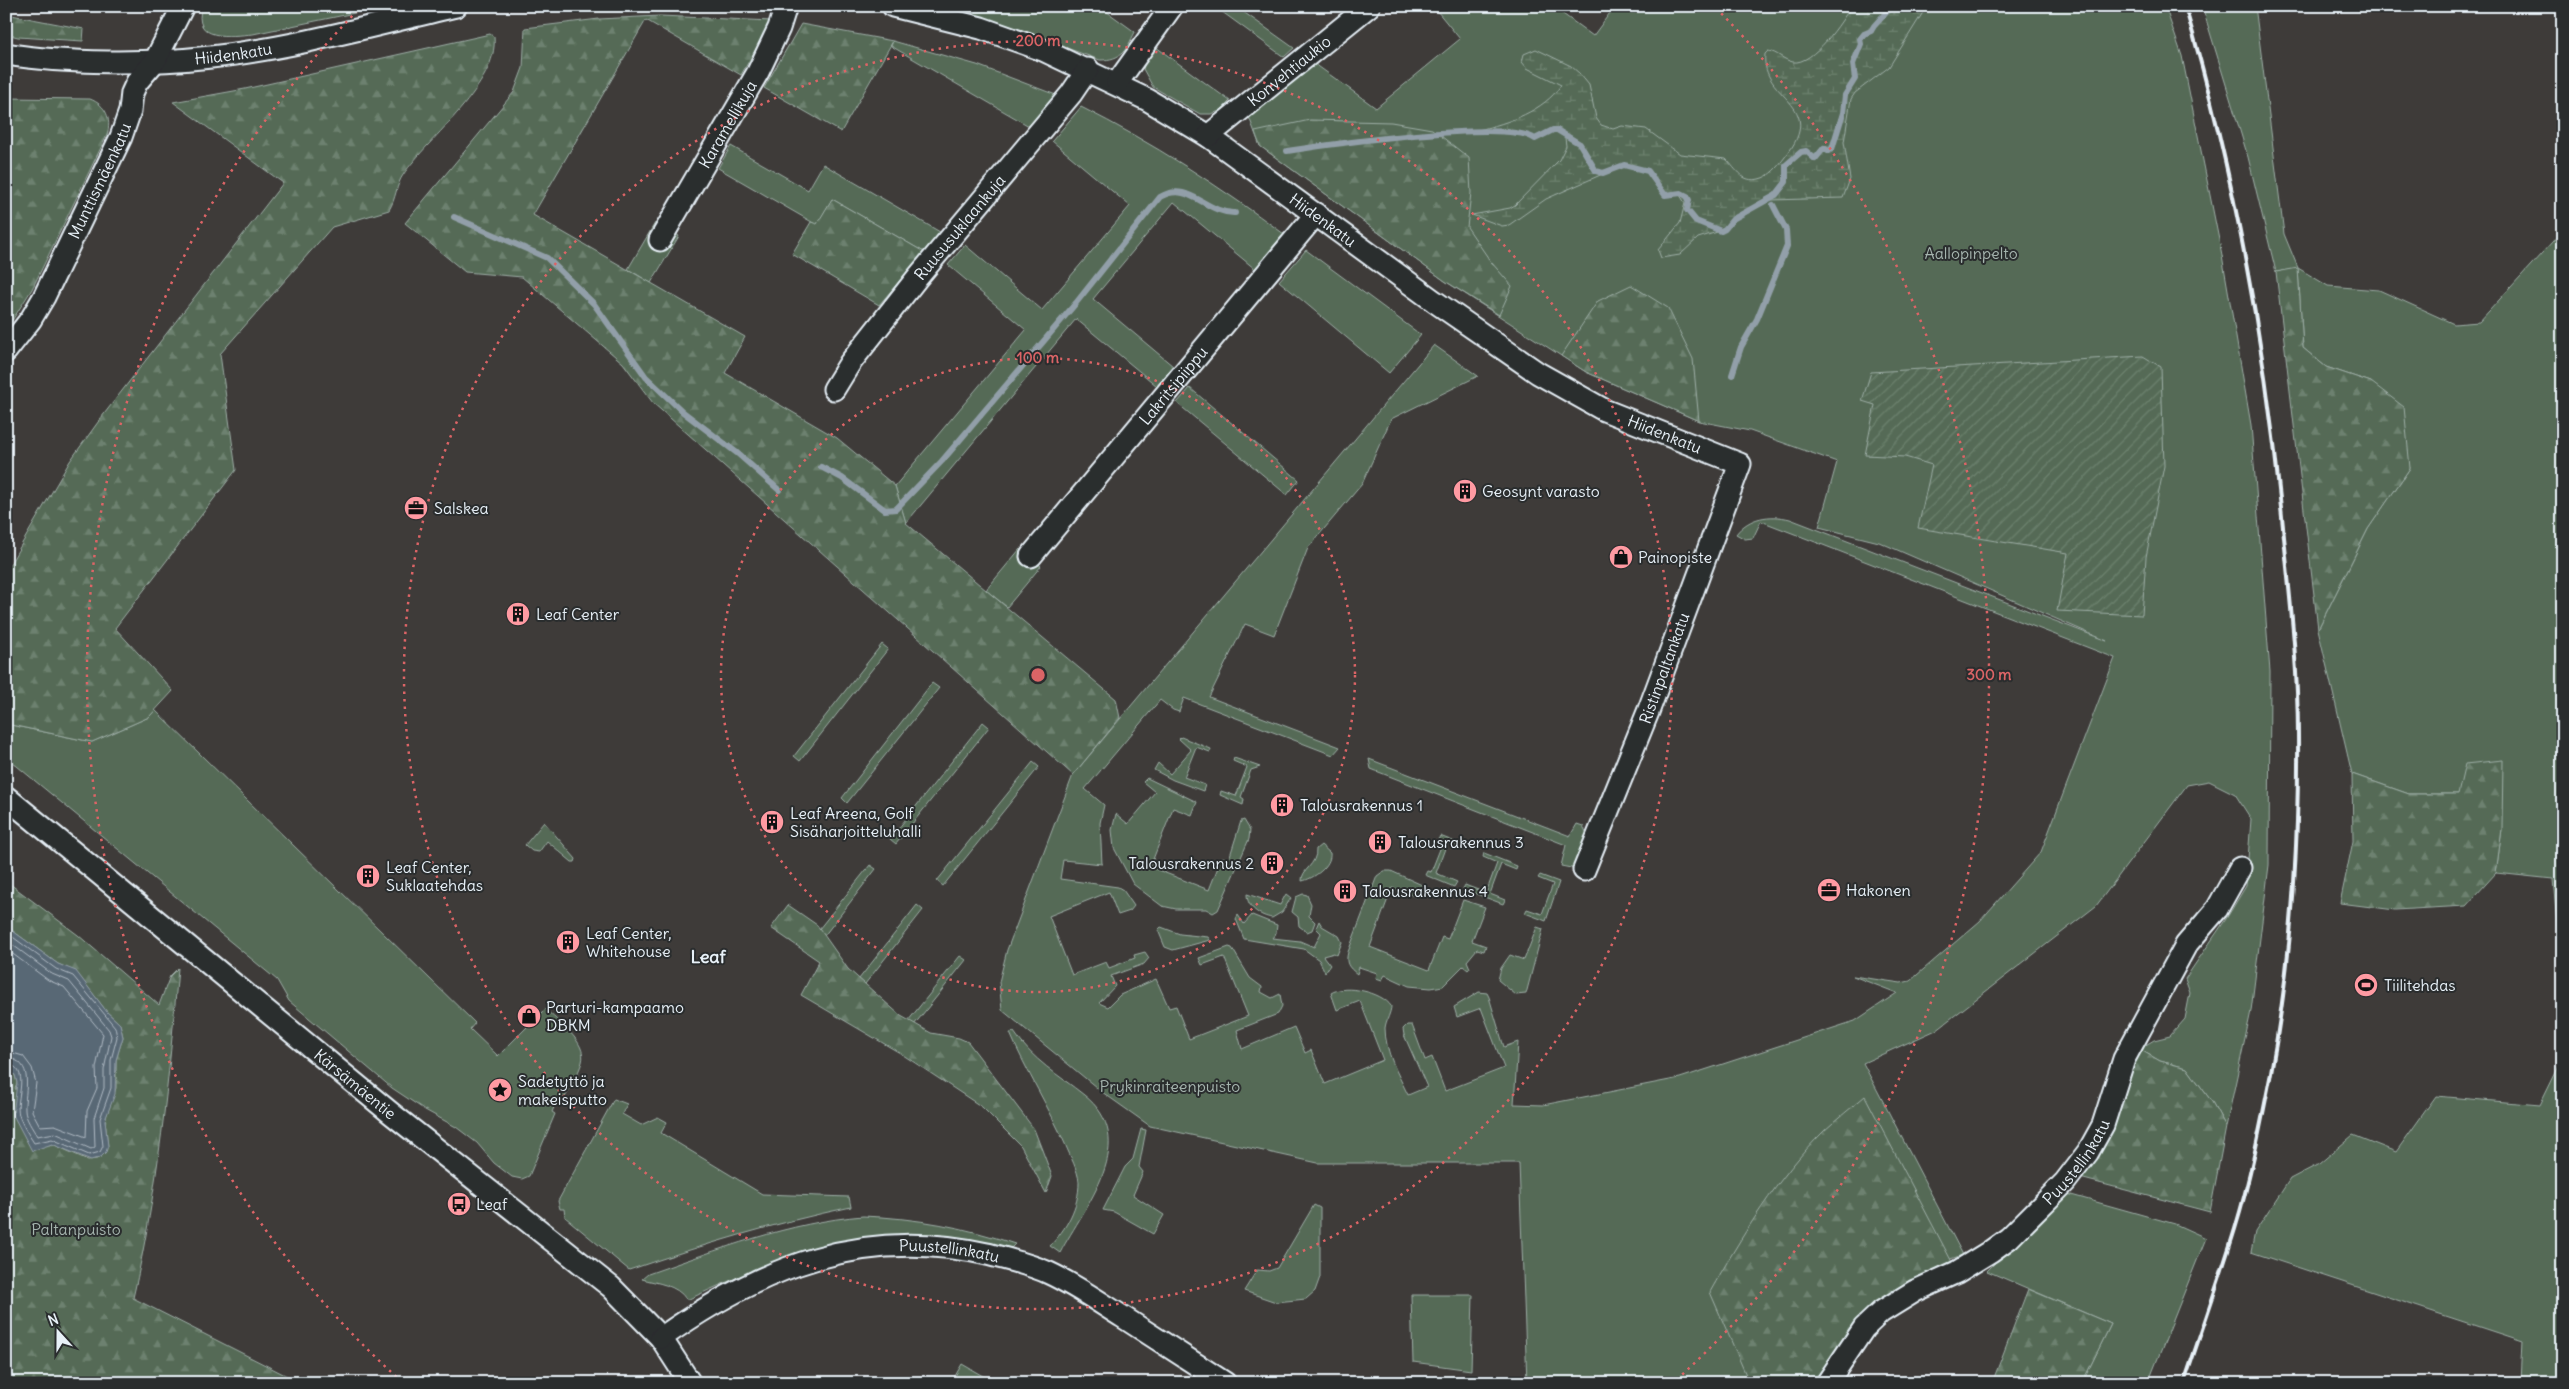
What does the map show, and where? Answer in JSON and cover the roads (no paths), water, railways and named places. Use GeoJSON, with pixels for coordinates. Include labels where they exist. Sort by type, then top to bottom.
{"type":"FeatureCollection","features":[{"type":"Feature","properties":{"kind":"street","name":"Munttismäenkatu"},"geometry":{"type":"LineString","coordinates":[[6,351],[32,319],[44,297],[121,137],[130,111],[132,93],[137,82],[155,61],[183,6]]}},
{"type":"Feature","properties":{"kind":"street","name":"Hiidenkatu"},"geometry":{"type":"LineString","coordinates":[[6,54],[27,58],[155,61],[211,57],[294,43],[456,6]]}},
{"type":"Feature","properties":{"kind":"street","name":"Karamellikuja"},"geometry":{"type":"LineString","coordinates":[[660,240],[758,72],[779,28],[786,6]]}},
{"type":"Feature","properties":{"kind":"street","name":"Hiidenkatu"},"geometry":{"type":"LineString","coordinates":[[893,6],[981,28],[1043,50],[1117,83],[1180,117],[1538,374],[1604,410],[1740,464]]}},
{"type":"Feature","properties":{"kind":"street"},"geometry":{"type":"LineString","coordinates":[[1117,83],[1172,6]]}},
{"type":"Feature","properties":{"kind":"street","name":"Konvehtiaukio"},"geometry":{"type":"LineString","coordinates":[[1208,136],[1369,6]]}},
{"type":"Feature","properties":{"kind":"street","name":"Ruususuklaankuja"},"geometry":{"type":"LineString","coordinates":[[834,389],[850,363],[917,278],[1067,98],[1088,70]]}},
{"type":"Feature","properties":{"kind":"street","name":"Lakritsipiippu"},"geometry":{"type":"LineString","coordinates":[[1031,556],[1316,214]]}},
{"type":"Feature","properties":{"kind":"street","name":"Ristinpaltankatu"},"geometry":{"type":"LineString","coordinates":[[1584,870],[1648,712],[1740,464]]}},
{"type":"Feature","properties":{"kind":"street","name":"Kärsämäentie"},"geometry":{"type":"LineString","coordinates":[[6,797],[399,1120],[611,1287],[661,1338],[690,1383]]}},
{"type":"Feature","properties":{"kind":"street","name":"Puustellinkatu"},"geometry":{"type":"LineString","coordinates":[[1827,1383],[1864,1328],[1881,1312],[1900,1300],[1957,1272],[1991,1251],[2009,1238],[2065,1182],[2088,1152],[2103,1125],[2124,1059],[2186,945],[2217,909],[2240,868]]}},
{"type":"Feature","properties":{"kind":"street","name":"Puustellinkatu"},"geometry":{"type":"LineString","coordinates":[[661,1338],[692,1316],[748,1285],[799,1264],[831,1254],[874,1246],[936,1245],[1006,1259],[1048,1272],[1084,1292],[1225,1383]]}},
{"type":"Feature","properties":{"kind":"water"},"geometry":{"type":"Polygon","coordinates":[[[6,926],[58,964],[76,971],[107,1012],[120,1024],[123,1037],[116,1060],[115,1094],[105,1120],[108,1146],[106,1152],[101,1157],[91,1160],[52,1144],[32,1151],[13,1115],[17,1083],[15,1075],[6,1069],[6,926]]]}},
{"type":"Feature","properties":{"kind":"waterway"},"geometry":{"type":"LineString","coordinates":[[1287,151],[1376,139],[1455,132],[1491,131],[1518,133],[1535,139],[1553,130],[1557,130],[1580,144],[1596,171],[1603,173],[1624,165],[1648,171],[1665,195],[1681,193],[1687,196],[1689,200],[1687,210],[1696,221],[1721,231],[1733,219],[1776,195],[1786,182],[1786,165],[1801,152],[1806,151],[1815,159],[1824,148],[1828,151],[1832,149],[1843,113],[1845,95],[1855,79],[1853,64],[1861,44],[1860,39],[1864,34],[1871,31],[1892,6]]}},
{"type":"Feature","properties":{"kind":"waterway"},"geometry":{"type":"LineString","coordinates":[[821,467],[842,478],[885,510],[896,509],[942,461],[1076,303],[1160,197],[1180,192],[1215,209],[1235,213]]}},
{"type":"Feature","properties":{"kind":"waterway"},"geometry":{"type":"LineString","coordinates":[[1732,375],[1741,347],[1757,319],[1787,246],[1786,230],[1773,205]]}},
{"type":"Feature","properties":{"kind":"waterway"},"geometry":{"type":"LineString","coordinates":[[454,217],[547,258],[594,304],[646,377],[683,412],[737,453],[779,490]]}},
{"type":"Feature","properties":{"kind":"railway"},"geometry":{"type":"LineString","coordinates":[[2184,1383],[2240,1211],[2270,1078],[2288,950],[2295,864],[2298,778],[2298,708],[2295,653],[2267,388],[2246,260],[2233,196],[2203,69],[2185,6]]}},
{"type":"Feature","properties":{"kind":"place","name":"Geosynt varasto"},"geometry":{"type":"Point","coordinates":[1465,491]}},
{"type":"Feature","properties":{"kind":"place","name":"Salskea"},"geometry":{"type":"Point","coordinates":[416,508]}},
{"type":"Feature","properties":{"kind":"place","name":"Painopiste"},"geometry":{"type":"Point","coordinates":[1621,557]}},
{"type":"Feature","properties":{"kind":"place","name":"Leaf Center"},"geometry":{"type":"Point","coordinates":[518,614]}},
{"type":"Feature","properties":{"kind":"place","name":"Talousrakennus 1"},"geometry":{"type":"Point","coordinates":[1282,805]}},
{"type":"Feature","properties":{"kind":"place","name":"Leaf Areena, Golf Sisäharjoitteluhalli"},"geometry":{"type":"Point","coordinates":[772,822]}},
{"type":"Feature","properties":{"kind":"place","name":"Talousrakennus 3"},"geometry":{"type":"Point","coordinates":[1380,842]}},
{"type":"Feature","properties":{"kind":"place","name":"Talousrakennus 2"},"geometry":{"type":"Point","coordinates":[1272,863]}},
{"type":"Feature","properties":{"kind":"place","name":"Leaf Center, Suklaatehdas"},"geometry":{"type":"Point","coordinates":[368,876]}},
{"type":"Feature","properties":{"kind":"place","name":"Hakonen"},"geometry":{"type":"Point","coordinates":[1829,890]}},
{"type":"Feature","properties":{"kind":"place","name":"Talousrakennus 4"},"geometry":{"type":"Point","coordinates":[1345,891]}},
{"type":"Feature","properties":{"kind":"place","name":"Leaf Center, Whitehouse"},"geometry":{"type":"Point","coordinates":[568,942]}},
{"type":"Feature","properties":{"kind":"place","name":"Tiilitehdas"},"geometry":{"type":"Point","coordinates":[2366,985]}},
{"type":"Feature","properties":{"kind":"place","name":"Parturi-kampaamo DBKM"},"geometry":{"type":"Point","coordinates":[529,1016]}},
{"type":"Feature","properties":{"kind":"place","name":"Sadetyttö ja makeisputto"},"geometry":{"type":"Point","coordinates":[500,1090]}},
{"type":"Feature","properties":{"kind":"place","name":"Leaf"},"geometry":{"type":"Point","coordinates":[459,1204]}},
{"type":"Feature","properties":{"kind":"district","name":"Leaf"},"geometry":{"type":"Point","coordinates":[708,956]}},
{"type":"Feature","properties":{"kind":"park label","name":"Aallopinpelto"},"geometry":{"type":"Point","coordinates":[1971,253]}},
{"type":"Feature","properties":{"kind":"park label","name":"Prykinraiteenpuisto"},"geometry":{"type":"Point","coordinates":[1170,1086]}},
{"type":"Feature","properties":{"kind":"park label","name":"Paltanpuisto"},"geometry":{"type":"Point","coordinates":[76,1229]}}]}
